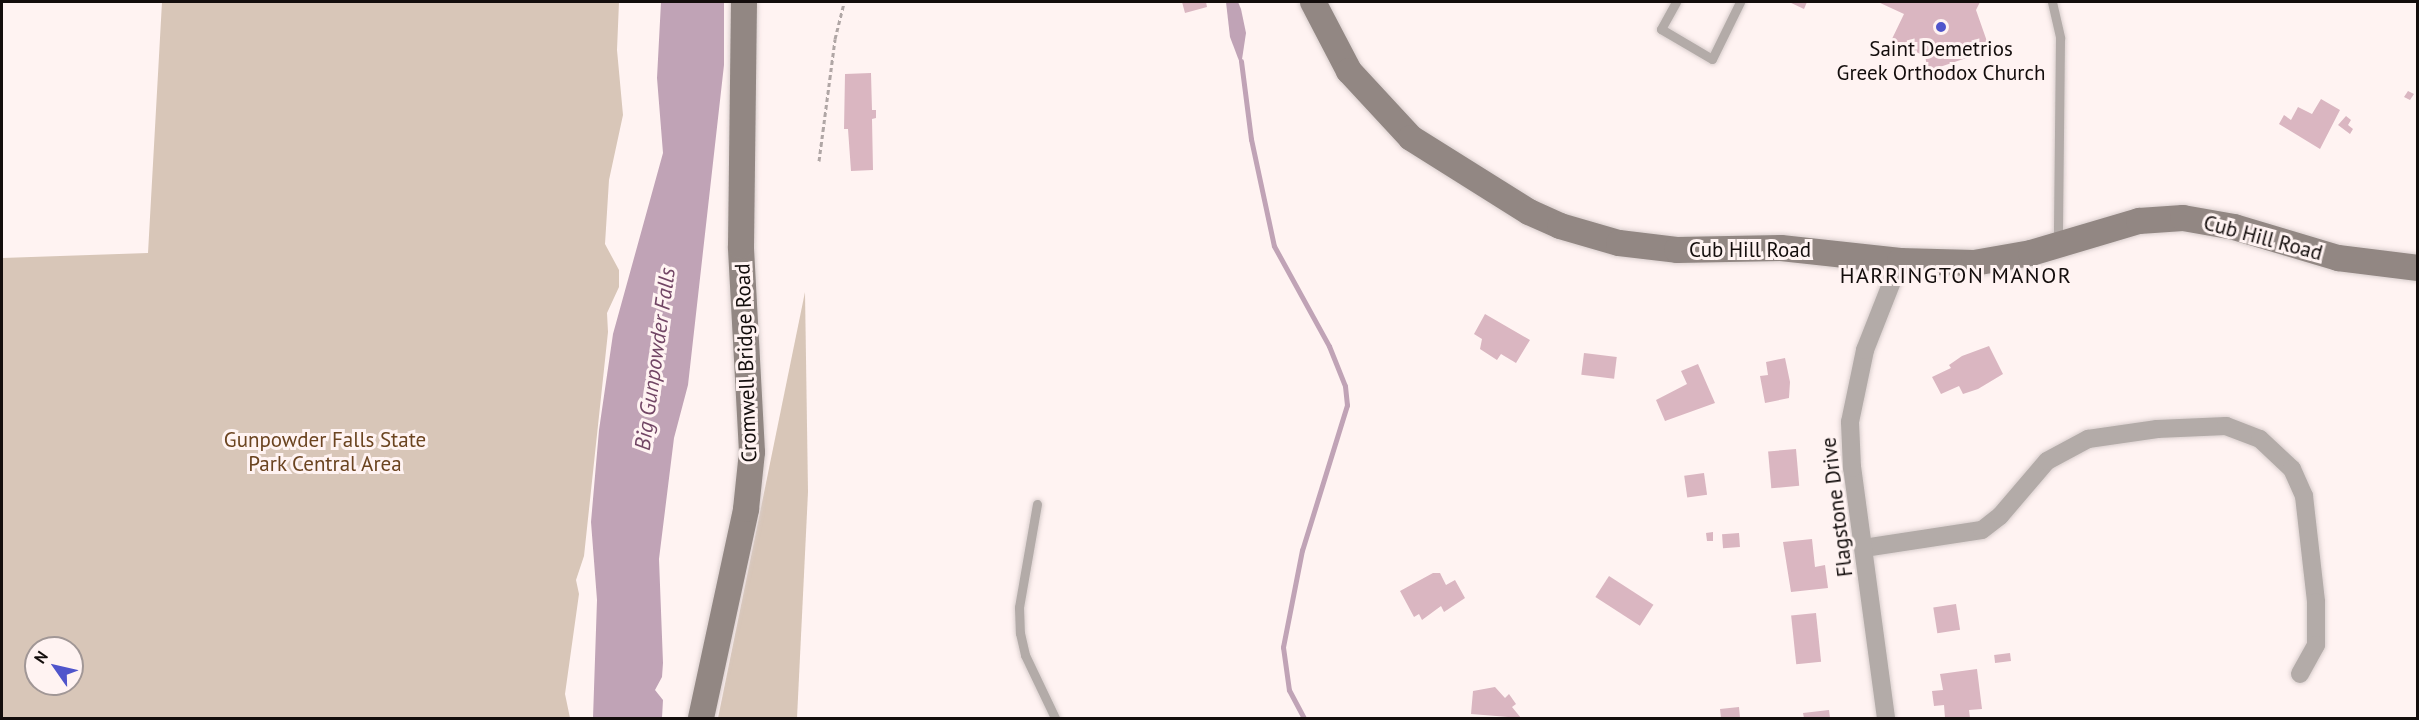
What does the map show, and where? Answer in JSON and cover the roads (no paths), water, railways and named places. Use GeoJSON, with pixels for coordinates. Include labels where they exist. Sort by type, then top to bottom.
{"type":"FeatureCollection","features":[{"type":"Feature","properties":{"kind":"street","name":"Cromwell Bridge Road"},"geometry":{"type":"LineString","coordinates":[[700,718],[746,509],[752,452],[741,246],[744,2]]}},
{"type":"Feature","properties":{"kind":"street","name":"Cub Hill Road"},"geometry":{"type":"LineString","coordinates":[[1312,2],[1349,71],[1388,117],[1468,177],[1560,226],[1651,248],[1780,248],[1900,261],[1974,263],[2058,246],[2139,221],[2183,218],[2234,227],[2338,258],[2418,268]]}},
{"type":"Feature","properties":{"kind":"street","name":"Flagstone Drive"},"geometry":{"type":"LineString","coordinates":[[1886,718],[1852,468],[1854,393],[1865,350],[1900,261]]}},
{"type":"Feature","properties":{"kind":"street"},"geometry":{"type":"LineString","coordinates":[[1864,548],[1982,530],[2000,516],[2047,461],[2088,439],[2157,429],[2226,426],[2260,439],[2292,469],[2304,496],[2316,602],[2316,645],[2300,674]]}},
{"type":"Feature","properties":{"kind":"lane"},"geometry":{"type":"LineString","coordinates":[[1676,2],[1661,29],[1712,59],[1740,2]]}},
{"type":"Feature","properties":{"kind":"lane"},"geometry":{"type":"LineString","coordinates":[[2052,2],[2060,38],[2058,246]]}},
{"type":"Feature","properties":{"kind":"lane"},"geometry":{"type":"LineString","coordinates":[[1037,504],[1019,607],[1020,633],[1024,655],[1054,718]]}},
{"type":"Feature","properties":{"kind":"water","name":"Big Gunpowder Falls"},"geometry":{"type":"Polygon","coordinates":[[[661,2],[724,2],[724,65],[688,385],[674,438],[659,559],[663,663],[662,677],[655,690],[663,700],[662,718],[593,718],[597,600],[591,522],[599,430],[613,334],[663,153],[657,78],[661,2]]]}},
{"type":"Feature","properties":{"kind":"water"},"geometry":{"type":"Polygon","coordinates":[[[1226,2],[1238,2],[1241,9],[1246,33],[1241,66],[1230,37],[1226,2]]]}},
{"type":"Feature","properties":{"kind":"waterway"},"geometry":{"type":"LineString","coordinates":[[1241,61],[1251,139],[1274,246],[1329,346],[1345,386],[1347,405],[1302,550],[1283,647],[1289,690],[1304,718]]}},
{"type":"Feature","properties":{"kind":"place","name":"Saint Demetrios Greek Orthodox Church"},"geometry":{"type":"Point","coordinates":[1941,27]}},
{"type":"Feature","properties":{"kind":"district","name":"HARRINGTON MANOR"},"geometry":{"type":"Point","coordinates":[1956,276]}},
{"type":"Feature","properties":{"kind":"park label","name":"Gunpowder Falls State Park Central Area"},"geometry":{"type":"Point","coordinates":[325,452]}}]}
